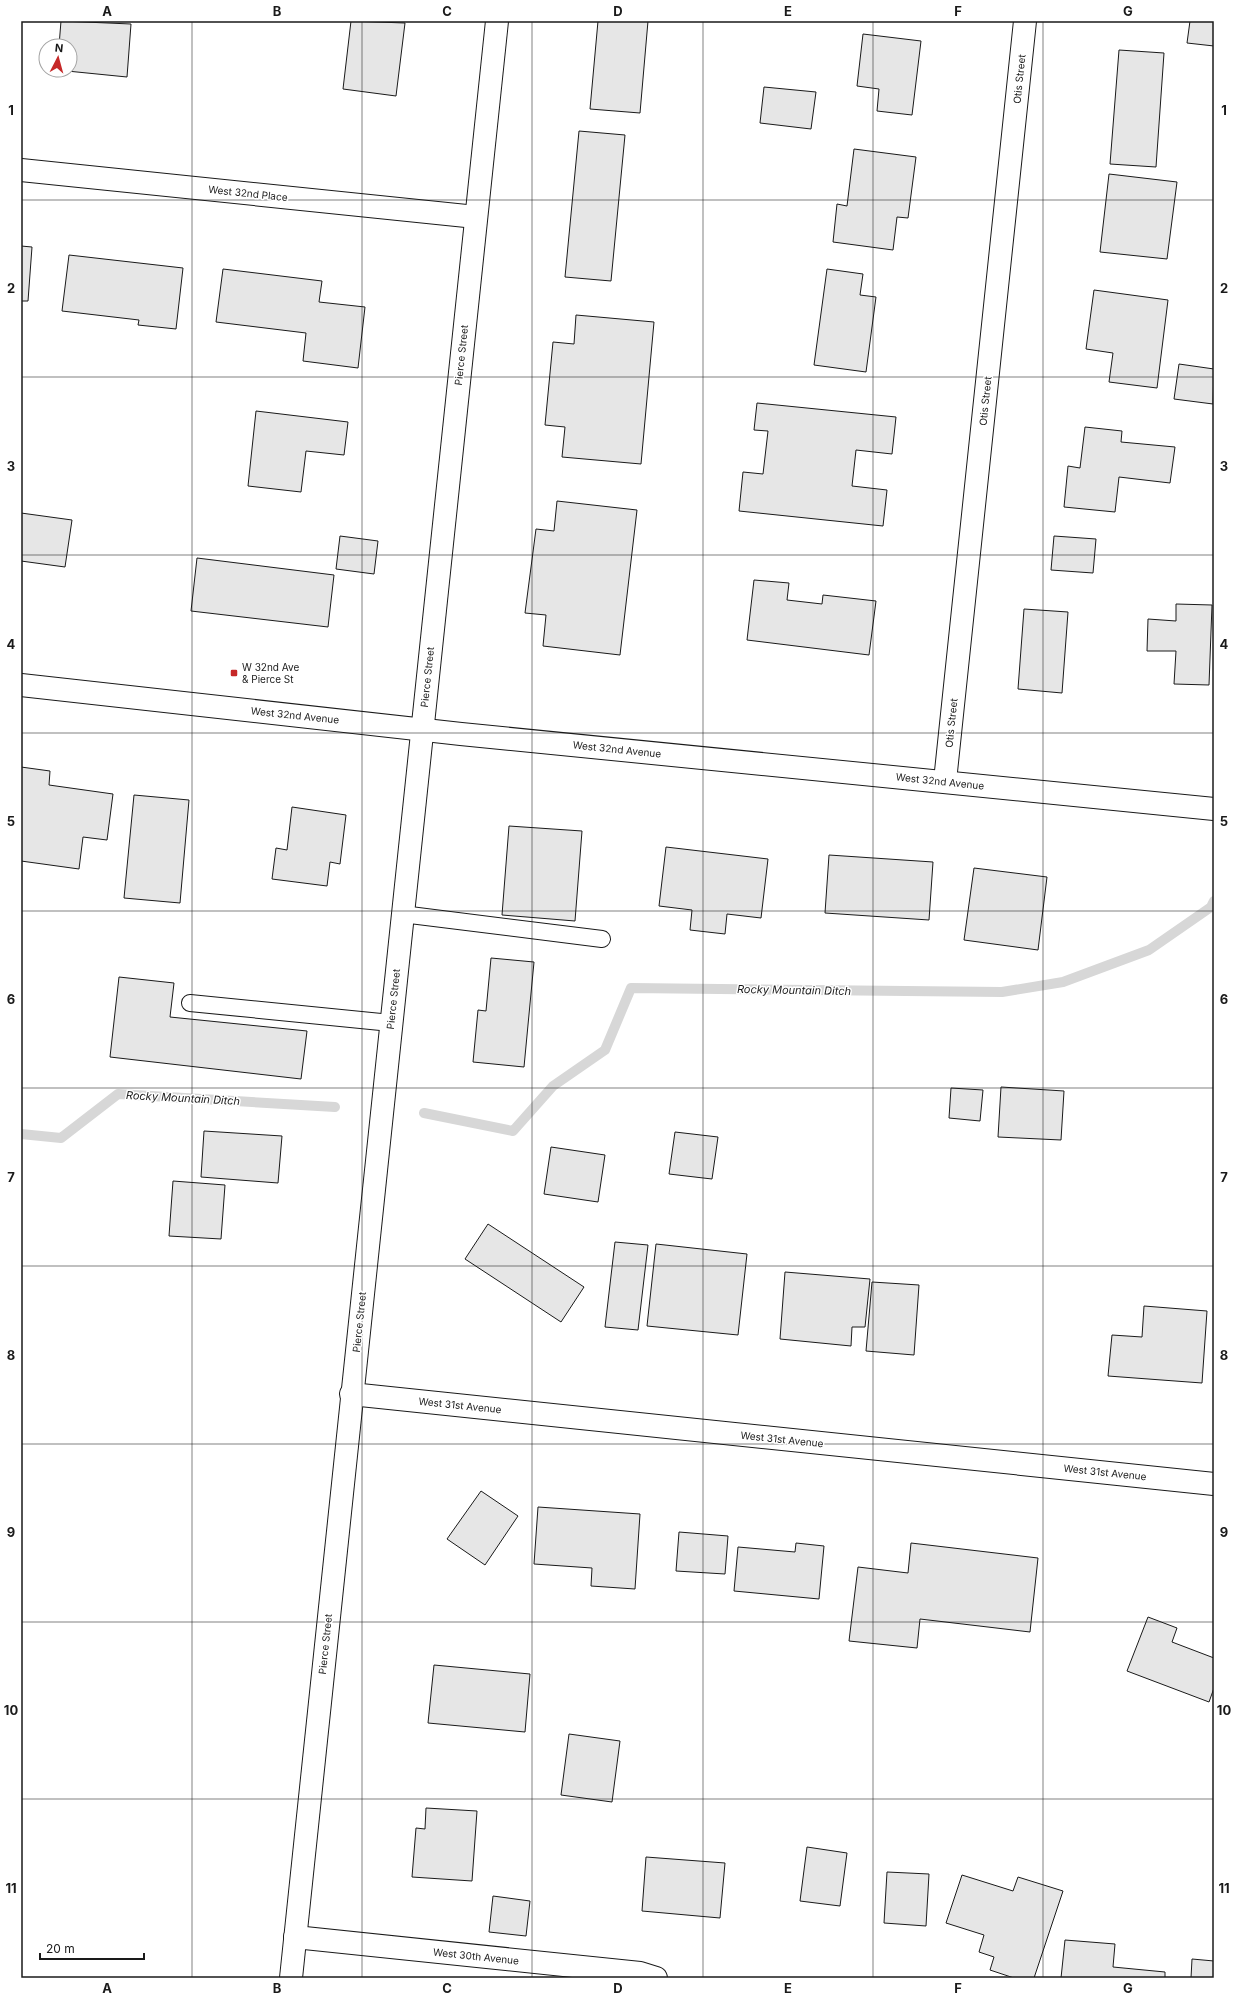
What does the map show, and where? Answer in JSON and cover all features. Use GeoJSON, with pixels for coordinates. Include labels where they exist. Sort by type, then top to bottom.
{"type":"FeatureCollection","features":[{"type":"Feature","properties":{"kind":"street","name":"Pierce Street"},"geometry":{"type":"LineString","coordinates":[[291,1978],[351,1394],[497,21]]}},
{"type":"Feature","properties":{"kind":"street","name":"Otis Street"},"geometry":{"type":"LineString","coordinates":[[945,781],[1025,21]]}},
{"type":"Feature","properties":{"kind":"street","name":"West 32nd Place"},"geometry":{"type":"LineString","coordinates":[[21,170],[476,217]]}},
{"type":"Feature","properties":{"kind":"street","name":"West 32nd Avenue"},"geometry":{"type":"LineString","coordinates":[[21,685],[422,730],[1214,809]]}},
{"type":"Feature","properties":{"kind":"street","name":"West 31st Avenue"},"geometry":{"type":"LineString","coordinates":[[351,1394],[1214,1484]]}},
{"type":"Feature","properties":{"kind":"street","name":"West 30th Avenue"},"geometry":{"type":"LineString","coordinates":[[295,1936],[640,1973],[656,1978]]}},
{"type":"Feature","properties":{"kind":"lane"},"geometry":{"type":"LineString","coordinates":[[402,914],[602,939]]}},
{"type":"Feature","properties":{"kind":"lane"},"geometry":{"type":"LineString","coordinates":[[190,1003],[391,1023]]}},
{"type":"Feature","properties":{"kind":"building"},"geometry":{"type":"Polygon","coordinates":[[[61,21],[131,24],[127,77],[78,72],[78,38],[60,38],[61,21]]]}},
{"type":"Feature","properties":{"kind":"building"},"geometry":{"type":"Polygon","coordinates":[[[351,21],[405,23],[396,96],[343,89],[351,21]]]}},
{"type":"Feature","properties":{"kind":"building"},"geometry":{"type":"Polygon","coordinates":[[[598,21],[648,21],[640,113],[590,109],[598,21]]]}},
{"type":"Feature","properties":{"kind":"building"},"geometry":{"type":"Polygon","coordinates":[[[1190,21],[1214,21],[1214,46],[1187,43],[1190,21]]]}},
{"type":"Feature","properties":{"kind":"building"},"geometry":{"type":"Polygon","coordinates":[[[863,34],[921,41],[912,115],[877,111],[879,89],[857,86],[863,34]]]}},
{"type":"Feature","properties":{"kind":"building"},"geometry":{"type":"Polygon","coordinates":[[[1119,50],[1164,53],[1156,167],[1110,164],[1119,50]]]}},
{"type":"Feature","properties":{"kind":"building"},"geometry":{"type":"Polygon","coordinates":[[[764,87],[816,92],[811,129],[760,123],[764,87]]]}},
{"type":"Feature","properties":{"kind":"building"},"geometry":{"type":"Polygon","coordinates":[[[579,131],[625,135],[611,281],[565,277],[579,131]]]}},
{"type":"Feature","properties":{"kind":"building"},"geometry":{"type":"Polygon","coordinates":[[[854,149],[916,157],[908,218],[897,217],[893,250],[833,242],[837,204],[847,206],[854,149]]]}},
{"type":"Feature","properties":{"kind":"building"},"geometry":{"type":"Polygon","coordinates":[[[1109,174],[1177,182],[1167,259],[1100,252],[1109,174]]]}},
{"type":"Feature","properties":{"kind":"building"},"geometry":{"type":"Polygon","coordinates":[[[21,246],[32,247],[28,301],[21,301],[21,246]]]}},
{"type":"Feature","properties":{"kind":"building"},"geometry":{"type":"Polygon","coordinates":[[[69,255],[183,268],[176,329],[138,325],[139,320],[62,311],[69,255]]]}},
{"type":"Feature","properties":{"kind":"building"},"geometry":{"type":"Polygon","coordinates":[[[223,269],[322,281],[319,302],[365,307],[358,368],[303,361],[306,333],[216,322],[223,269]]]}},
{"type":"Feature","properties":{"kind":"building"},"geometry":{"type":"Polygon","coordinates":[[[827,269],[863,274],[860,295],[876,297],[866,372],[814,365],[827,269]]]}},
{"type":"Feature","properties":{"kind":"building"},"geometry":{"type":"Polygon","coordinates":[[[1094,290],[1168,300],[1157,388],[1109,382],[1113,353],[1086,349],[1094,290]]]}},
{"type":"Feature","properties":{"kind":"building"},"geometry":{"type":"Polygon","coordinates":[[[576,315],[654,322],[641,464],[562,457],[565,427],[545,425],[553,342],[574,344],[576,315]]]}},
{"type":"Feature","properties":{"kind":"building"},"geometry":{"type":"Polygon","coordinates":[[[1179,364],[1214,369],[1213,404],[1174,399],[1179,364]]]}},
{"type":"Feature","properties":{"kind":"building"},"geometry":{"type":"Polygon","coordinates":[[[757,403],[896,417],[892,454],[856,450],[852,486],[887,490],[883,526],[739,511],[743,472],[763,474],[768,431],[754,430],[757,403]]]}},
{"type":"Feature","properties":{"kind":"building"},"geometry":{"type":"Polygon","coordinates":[[[256,411],[348,422],[344,455],[306,451],[301,492],[248,486],[256,411]]]}},
{"type":"Feature","properties":{"kind":"building"},"geometry":{"type":"Polygon","coordinates":[[[1085,427],[1122,431],[1121,442],[1175,447],[1170,483],[1119,477],[1115,512],[1064,507],[1068,466],[1080,468],[1085,427]]]}},
{"type":"Feature","properties":{"kind":"building"},"geometry":{"type":"Polygon","coordinates":[[[557,501],[637,510],[620,655],[543,646],[546,615],[525,613],[536,529],[554,531],[557,501]]]}},
{"type":"Feature","properties":{"kind":"building"},"geometry":{"type":"Polygon","coordinates":[[[21,513],[72,520],[65,567],[21,561],[21,513]]]}},
{"type":"Feature","properties":{"kind":"building"},"geometry":{"type":"Polygon","coordinates":[[[340,536],[378,541],[374,574],[336,569],[340,536]]]}},
{"type":"Feature","properties":{"kind":"building"},"geometry":{"type":"Polygon","coordinates":[[[1054,536],[1096,539],[1093,573],[1051,570],[1054,536]]]}},
{"type":"Feature","properties":{"kind":"building"},"geometry":{"type":"Polygon","coordinates":[[[197,558],[334,575],[328,627],[191,611],[197,558]]]}},
{"type":"Feature","properties":{"kind":"building"},"geometry":{"type":"Polygon","coordinates":[[[754,580],[789,583],[787,600],[822,604],[823,595],[876,601],[869,655],[747,640],[754,580]]]}},
{"type":"Feature","properties":{"kind":"building"},"geometry":{"type":"Polygon","coordinates":[[[1176,604],[1212,605],[1209,685],[1174,684],[1176,651],[1147,651],[1148,619],[1176,621],[1176,604]]]}},
{"type":"Feature","properties":{"kind":"building"},"geometry":{"type":"Polygon","coordinates":[[[1024,609],[1068,612],[1062,693],[1018,689],[1024,609]]]}},
{"type":"Feature","properties":{"kind":"building"},"geometry":{"type":"Polygon","coordinates":[[[21,767],[50,771],[49,785],[113,794],[107,840],[83,837],[79,869],[21,861],[21,767]]]}},
{"type":"Feature","properties":{"kind":"building"},"geometry":{"type":"Polygon","coordinates":[[[134,795],[189,800],[180,903],[124,898],[134,795]]]}},
{"type":"Feature","properties":{"kind":"building"},"geometry":{"type":"Polygon","coordinates":[[[292,807],[346,815],[340,864],[330,862],[327,886],[272,879],[276,848],[287,850],[292,807]]]}},
{"type":"Feature","properties":{"kind":"building"},"geometry":{"type":"Polygon","coordinates":[[[509,826],[582,831],[575,921],[502,915],[509,826]]]}},
{"type":"Feature","properties":{"kind":"building"},"geometry":{"type":"Polygon","coordinates":[[[666,847],[768,859],[761,918],[727,914],[725,934],[690,930],[692,910],[659,906],[666,847]]]}},
{"type":"Feature","properties":{"kind":"building"},"geometry":{"type":"Polygon","coordinates":[[[829,855],[933,862],[929,920],[825,913],[829,855]]]}},
{"type":"Feature","properties":{"kind":"building"},"geometry":{"type":"Polygon","coordinates":[[[974,868],[1047,877],[1038,950],[964,940],[974,868]]]}},
{"type":"Feature","properties":{"kind":"building"},"geometry":{"type":"Polygon","coordinates":[[[491,958],[534,962],[524,1067],[473,1062],[478,1010],[486,1011],[491,958]]]}},
{"type":"Feature","properties":{"kind":"building"},"geometry":{"type":"Polygon","coordinates":[[[119,977],[174,983],[170,1017],[307,1031],[301,1079],[110,1057],[119,977]]]}},
{"type":"Feature","properties":{"kind":"building"},"geometry":{"type":"Polygon","coordinates":[[[1001,1087],[1064,1091],[1061,1140],[998,1137],[1001,1087]]]}},
{"type":"Feature","properties":{"kind":"building"},"geometry":{"type":"Polygon","coordinates":[[[951,1088],[983,1090],[980,1121],[949,1118],[951,1088]]]}},
{"type":"Feature","properties":{"kind":"building"},"geometry":{"type":"Polygon","coordinates":[[[204,1131],[282,1136],[278,1183],[201,1177],[204,1131]]]}},
{"type":"Feature","properties":{"kind":"building"},"geometry":{"type":"Polygon","coordinates":[[[675,1132],[718,1137],[712,1179],[669,1174],[675,1132]]]}},
{"type":"Feature","properties":{"kind":"building"},"geometry":{"type":"Polygon","coordinates":[[[551,1147],[605,1155],[598,1202],[544,1194],[551,1147]]]}},
{"type":"Feature","properties":{"kind":"building"},"geometry":{"type":"Polygon","coordinates":[[[173,1181],[225,1185],[221,1239],[169,1236],[173,1181]]]}},
{"type":"Feature","properties":{"kind":"building"},"geometry":{"type":"Polygon","coordinates":[[[488,1224],[584,1287],[561,1322],[465,1259],[488,1224]]]}},
{"type":"Feature","properties":{"kind":"building"},"geometry":{"type":"Polygon","coordinates":[[[615,1242],[648,1245],[638,1330],[605,1327],[615,1242]]]}},
{"type":"Feature","properties":{"kind":"building"},"geometry":{"type":"Polygon","coordinates":[[[656,1244],[747,1254],[738,1335],[647,1326],[656,1244]]]}},
{"type":"Feature","properties":{"kind":"building"},"geometry":{"type":"Polygon","coordinates":[[[785,1272],[870,1279],[865,1327],[852,1327],[851,1346],[780,1339],[785,1272]]]}},
{"type":"Feature","properties":{"kind":"building"},"geometry":{"type":"Polygon","coordinates":[[[872,1282],[919,1285],[914,1355],[866,1351],[872,1282]]]}},
{"type":"Feature","properties":{"kind":"building"},"geometry":{"type":"Polygon","coordinates":[[[1144,1306],[1207,1311],[1202,1383],[1108,1376],[1112,1335],[1142,1337],[1144,1306]]]}},
{"type":"Feature","properties":{"kind":"building"},"geometry":{"type":"Polygon","coordinates":[[[481,1491],[518,1516],[485,1565],[447,1539],[481,1491]]]}},
{"type":"Feature","properties":{"kind":"building"},"geometry":{"type":"Polygon","coordinates":[[[538,1507],[640,1514],[635,1589],[591,1586],[592,1568],[534,1564],[538,1507]]]}},
{"type":"Feature","properties":{"kind":"building"},"geometry":{"type":"Polygon","coordinates":[[[679,1532],[728,1536],[725,1574],[676,1571],[679,1532]]]}},
{"type":"Feature","properties":{"kind":"building"},"geometry":{"type":"Polygon","coordinates":[[[796,1543],[824,1546],[819,1599],[734,1591],[738,1547],[795,1552],[796,1543]]]}},
{"type":"Feature","properties":{"kind":"building"},"geometry":{"type":"Polygon","coordinates":[[[911,1543],[1038,1558],[1030,1632],[920,1619],[917,1648],[849,1641],[858,1567],[908,1573],[911,1543]]]}},
{"type":"Feature","properties":{"kind":"building"},"geometry":{"type":"Polygon","coordinates":[[[1148,1617],[1177,1628],[1172,1642],[1214,1658],[1214,1688],[1209,1702],[1127,1671],[1148,1617]]]}},
{"type":"Feature","properties":{"kind":"building"},"geometry":{"type":"Polygon","coordinates":[[[434,1665],[530,1674],[525,1732],[428,1723],[434,1665]]]}},
{"type":"Feature","properties":{"kind":"building"},"geometry":{"type":"Polygon","coordinates":[[[569,1734],[620,1741],[612,1802],[561,1795],[569,1734]]]}},
{"type":"Feature","properties":{"kind":"building"},"geometry":{"type":"Polygon","coordinates":[[[426,1808],[477,1811],[472,1881],[412,1877],[416,1828],[425,1829],[426,1808]]]}},
{"type":"Feature","properties":{"kind":"building"},"geometry":{"type":"Polygon","coordinates":[[[807,1847],[847,1853],[840,1906],[800,1901],[807,1847]]]}},
{"type":"Feature","properties":{"kind":"building"},"geometry":{"type":"Polygon","coordinates":[[[646,1857],[725,1863],[720,1918],[642,1911],[646,1857]]]}},
{"type":"Feature","properties":{"kind":"building"},"geometry":{"type":"Polygon","coordinates":[[[887,1872],[929,1874],[926,1926],[884,1923],[887,1872]]]}},
{"type":"Feature","properties":{"kind":"building"},"geometry":{"type":"Polygon","coordinates":[[[962,1875],[1013,1891],[1018,1877],[1063,1891],[1034,1978],[1014,1978],[990,1970],[994,1957],[979,1952],[984,1935],[946,1923],[962,1875]]]}},
{"type":"Feature","properties":{"kind":"building"},"geometry":{"type":"Polygon","coordinates":[[[493,1896],[530,1901],[526,1936],[489,1932],[493,1896]]]}},
{"type":"Feature","properties":{"kind":"building"},"geometry":{"type":"Polygon","coordinates":[[[1065,1940],[1115,1944],[1113,1967],[1165,1972],[1165,1978],[1061,1978],[1065,1940]]]}},
{"type":"Feature","properties":{"kind":"building"},"geometry":{"type":"Polygon","coordinates":[[[1192,1959],[1214,1961],[1214,1978],[1191,1978],[1192,1959]]]}},
{"type":"Feature","properties":{"kind":"waterway","name":"Rocky Mountain Ditch"},"geometry":{"type":"LineString","coordinates":[[424,1113],[513,1131],[553,1086],[605,1050],[631,988],[1002,992],[1063,982],[1149,950],[1211,907],[1214,901]]}},
{"type":"Feature","properties":{"kind":"waterway","name":"Rocky Mountain Ditch"},"geometry":{"type":"LineString","coordinates":[[21,1134],[61,1138],[118,1094],[335,1107]]}},
{"type":"Feature","properties":{"kind":"place","name":"W 32nd Ave & Pierce St"},"geometry":{"type":"Point","coordinates":[234,673]}}]}
